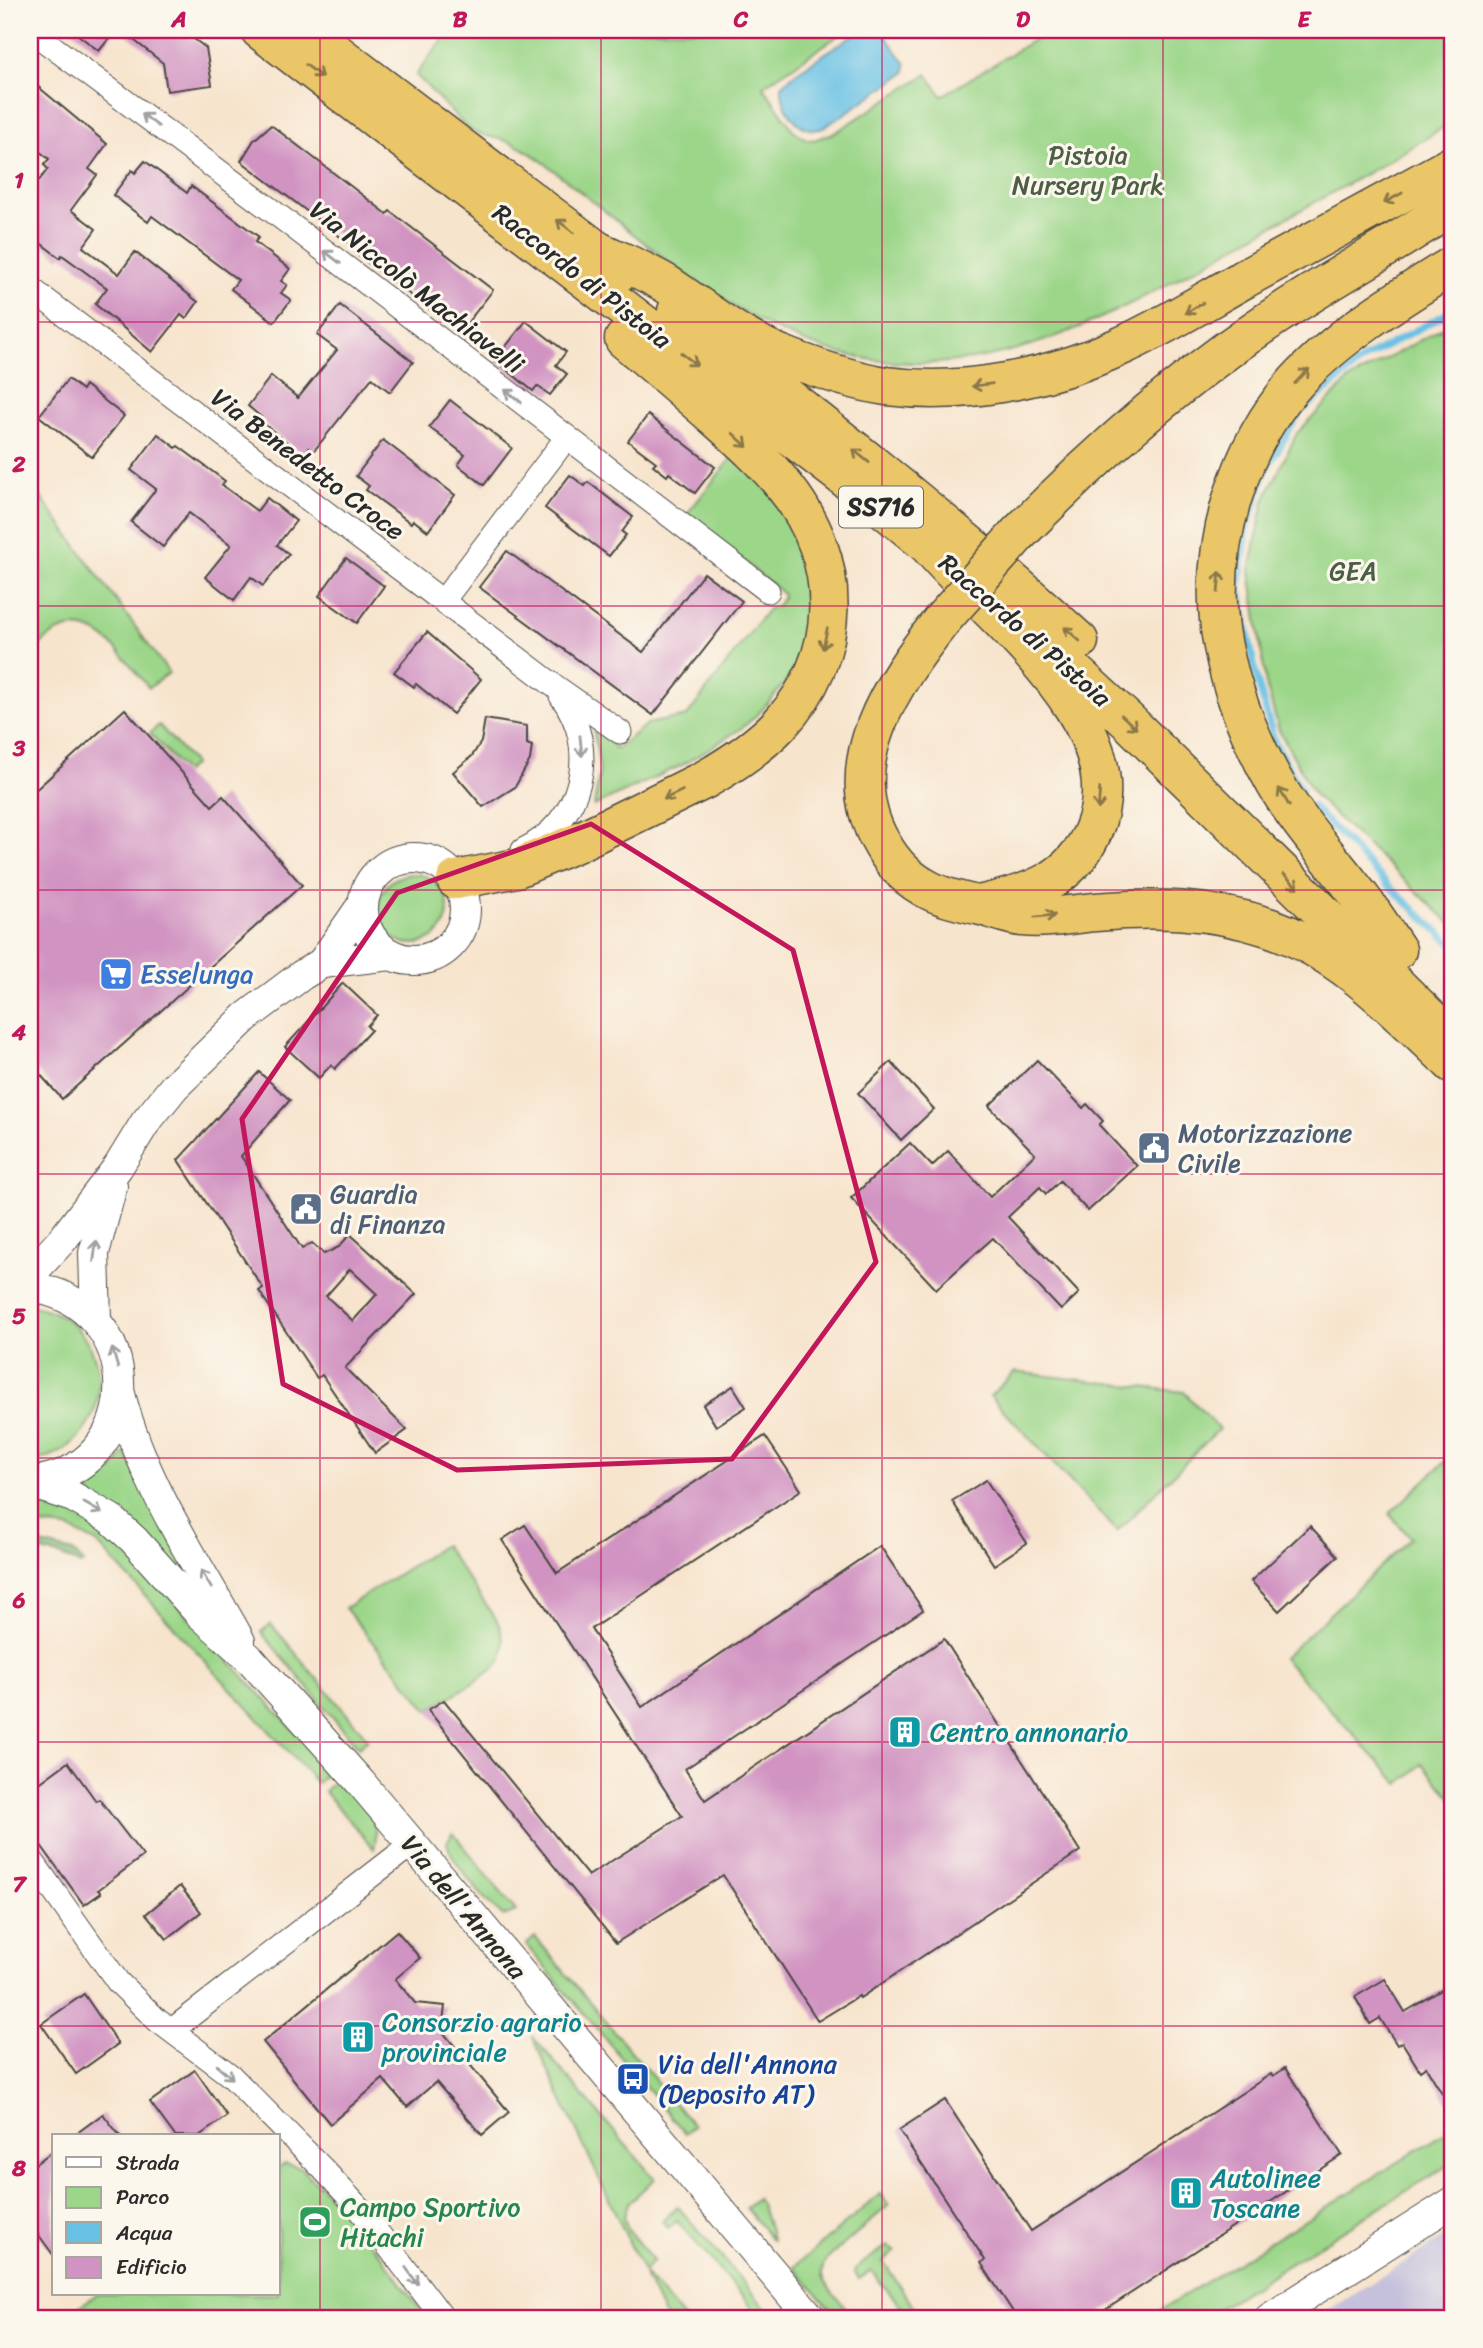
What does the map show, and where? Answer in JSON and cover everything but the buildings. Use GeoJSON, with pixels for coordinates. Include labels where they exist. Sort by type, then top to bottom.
{"type":"FeatureCollection","features":[{"type":"Feature","properties":{"kind":"highway","name":"Raccordo di Pistoia"},"geometry":{"type":"LineString","coordinates":[[260,30],[871,498],[1020,622],[1129,722],[1453,1041]]}},
{"type":"Feature","properties":{"kind":"highway","name":"Raccordo di Pistoia"},"geometry":{"type":"LineString","coordinates":[[306,30],[801,407],[986,557],[1168,725],[1453,1008]]}},
{"type":"Feature","properties":{"kind":"highway"},"geometry":{"type":"LineString","coordinates":[[436,163],[556,279],[735,435],[769,468],[807,520],[826,575],[829,612],[821,658],[811,680],[798,702],[778,726],[753,748],[706,779],[548,855],[496,873],[452,875]]}},
{"type":"Feature","properties":{"kind":"highway"},"geometry":{"type":"LineString","coordinates":[[596,250],[660,280],[722,325],[787,357],[854,380],[887,386],[951,389],[1016,380],[1048,372],[1116,348],[1172,320],[1453,165]]}},
{"type":"Feature","properties":{"kind":"highway"},"geometry":{"type":"LineString","coordinates":[[1444,214],[1293,305],[1214,360],[1112,442],[1017,534],[913,656],[883,708],[868,751],[865,779],[866,798],[876,835],[907,875],[930,891],[1030,918],[1143,909],[1202,911],[1270,928],[1343,965],[1374,990],[1453,1064]]}},
{"type":"Feature","properties":{"kind":"highway"},"geometry":{"type":"LineString","coordinates":[[1397,950],[1365,903],[1294,814],[1255,745],[1241,714],[1228,668],[1220,629],[1218,593],[1222,550],[1238,482],[1259,434],[1277,407],[1295,383],[1336,345],[1453,265]]}},
{"type":"Feature","properties":{"kind":"highway"},"geometry":{"type":"LineString","coordinates":[[930,547],[1055,680],[1088,733],[1099,770],[1100,800],[1097,820],[1084,847],[1073,861],[1044,886],[1021,895],[978,905]]}},
{"type":"Feature","properties":{"kind":"street","name":"Via Niccolò Machiavelli"},"geometry":{"type":"LineString","coordinates":[[30,30],[768,591]]}},
{"type":"Feature","properties":{"kind":"street","name":"Via Benedetto Croce"},"geometry":{"type":"LineString","coordinates":[[30,288],[553,685],[620,732]]}},
{"type":"Feature","properties":{"kind":"street"},"geometry":{"type":"LineString","coordinates":[[443,601],[567,438]]}},
{"type":"Feature","properties":{"kind":"street","name":"Via Benedetto Croce"},"geometry":{"type":"LineString","coordinates":[[452,875],[509,857],[542,839],[561,820],[580,777],[582,746],[576,720],[553,685]]}},
{"type":"Feature","properties":{"kind":"street"},"geometry":{"type":"LineString","coordinates":[[30,1275],[63,1239],[118,1167],[145,1123],[194,1065],[246,1017],[321,963],[363,904],[367,889],[376,875],[395,861],[422,859],[438,864],[452,875],[464,899],[463,925],[454,940],[442,952],[425,959],[408,960],[391,955],[377,944],[367,929],[363,904]]}},
{"type":"Feature","properties":{"kind":"street"},"geometry":{"type":"LineString","coordinates":[[321,963],[391,955]]}},
{"type":"Feature","properties":{"kind":"street"},"geometry":{"type":"LineString","coordinates":[[96,1320],[93,1269],[95,1245],[118,1167]]}},
{"type":"Feature","properties":{"kind":"street","name":"Via dell'Annona"},"geometry":{"type":"LineString","coordinates":[[30,1287],[53,1291],[68,1298],[96,1320],[107,1336],[119,1368],[120,1394],[126,1420],[147,1473],[251,1660]]}},
{"type":"Feature","properties":{"kind":"street","name":"Via dell'Annona"},"geometry":{"type":"LineString","coordinates":[[30,1483],[67,1472],[90,1456],[113,1421],[120,1394]]}},
{"type":"Feature","properties":{"kind":"street","name":"Via dell'Annona"},"geometry":{"type":"LineString","coordinates":[[30,1483],[73,1497],[111,1519],[199,1613],[251,1660],[412,1844],[811,2318]]}},
{"type":"Feature","properties":{"kind":"street"},"geometry":{"type":"LineString","coordinates":[[172,2030],[412,1844]]}},
{"type":"Feature","properties":{"kind":"street"},"geometry":{"type":"LineString","coordinates":[[30,1858],[118,1982],[145,2009],[230,2076],[323,2169],[359,2208],[443,2318]]}},
{"type":"Feature","properties":{"kind":"street"},"geometry":{"type":"LineString","coordinates":[[1270,2318],[1453,2202]]}},
{"type":"Feature","properties":{"kind":"highlighted area"},"geometry":{"type":"Polygon","coordinates":[[[591,824],[793,950],[876,1262],[732,1459],[457,1470],[283,1384],[242,1119],[397,893],[591,824]]]}},
{"type":"Feature","properties":{"kind":"shaded area"},"geometry":{"type":"Polygon","coordinates":[[[1453,2232],[1453,2318],[1315,2318],[1331,2308],[1453,2232]]]}},
{"type":"Feature","properties":{"kind":"green space","name":"Pistoia Nursery Park"},"geometry":{"type":"Polygon","coordinates":[[[450,30],[847,30],[763,86],[793,130],[806,139],[814,140],[836,132],[927,74],[942,96],[1050,30],[1453,30],[1453,121],[1325,197],[1098,319],[1047,340],[995,355],[941,362],[886,361],[828,350],[762,323],[672,264],[526,150],[511,142],[476,133],[465,126],[416,75],[450,30]]]}},
{"type":"Feature","properties":{"kind":"green space","name":"GEA"},"geometry":{"type":"Polygon","coordinates":[[[1453,322],[1453,926],[1315,796],[1279,730],[1266,684],[1250,570],[1264,501],[1297,433],[1349,380],[1453,322]]]}},
{"type":"Feature","properties":{"kind":"green space"},"geometry":{"type":"Polygon","coordinates":[[[737,451],[805,538],[811,635],[792,675],[761,711],[742,728],[682,765],[594,806],[600,770],[594,731],[596,726],[616,749],[647,724],[687,716],[768,609],[778,605],[783,597],[782,593],[687,514],[737,451]]]}},
{"type":"Feature","properties":{"kind":"green space"},"geometry":{"type":"Polygon","coordinates":[[[30,482],[169,673],[149,688],[107,640],[82,628],[67,628],[49,637],[35,652],[35,708],[30,724],[30,482]]]}},
{"type":"Feature","properties":{"kind":"green space"},"geometry":{"type":"Polygon","coordinates":[[[159,725],[194,764],[185,772],[150,733],[159,725]]]}},
{"type":"Feature","properties":{"kind":"green space"},"geometry":{"type":"Polygon","coordinates":[[[420,874],[433,880],[442,889],[446,895],[446,923],[438,934],[427,942],[406,944],[388,934],[380,923],[378,902],[388,884],[399,876],[420,874]]]}},
{"type":"Feature","properties":{"kind":"green space"},"geometry":{"type":"Polygon","coordinates":[[[30,1306],[60,1315],[81,1333],[94,1357],[99,1384],[94,1410],[82,1434],[60,1452],[30,1461],[30,1306]]]}},
{"type":"Feature","properties":{"kind":"green space"},"geometry":{"type":"Polygon","coordinates":[[[1015,1372],[1184,1392],[1219,1429],[1117,1531],[990,1396],[1015,1372]]]}},
{"type":"Feature","properties":{"kind":"green space"},"geometry":{"type":"Polygon","coordinates":[[[125,1453],[214,1606],[90,1495],[89,1488],[113,1469],[125,1453]]]}},
{"type":"Feature","properties":{"kind":"green space"},"geometry":{"type":"Polygon","coordinates":[[[1453,1454],[1453,1799],[1422,1764],[1399,1784],[1283,1658],[1411,1538],[1389,1514],[1453,1454]]]}},
{"type":"Feature","properties":{"kind":"green space"},"geometry":{"type":"Polygon","coordinates":[[[30,1505],[61,1508],[95,1520],[331,1770],[317,1783],[97,1543],[68,1528],[30,1524],[30,1505]]]}},
{"type":"Feature","properties":{"kind":"green space"},"geometry":{"type":"Polygon","coordinates":[[[30,1541],[73,1552],[84,1563],[80,1565],[56,1554],[30,1550],[30,1541]]]}},
{"type":"Feature","properties":{"kind":"green space"},"geometry":{"type":"Polygon","coordinates":[[[444,1545],[496,1619],[502,1634],[503,1651],[500,1661],[488,1673],[428,1710],[345,1608],[444,1545]]]}},
{"type":"Feature","properties":{"kind":"green space"},"geometry":{"type":"Polygon","coordinates":[[[271,1624],[368,1739],[358,1747],[261,1632],[271,1624]]]}},
{"type":"Feature","properties":{"kind":"green space"},"geometry":{"type":"Polygon","coordinates":[[[339,1778],[372,1819],[376,1838],[374,1849],[324,1791],[339,1778]]]}},
{"type":"Feature","properties":{"kind":"green space"},"geometry":{"type":"Polygon","coordinates":[[[453,1833],[516,1911],[504,1916],[471,1882],[449,1849],[447,1842],[453,1833]]]}},
{"type":"Feature","properties":{"kind":"green space"},"geometry":{"type":"Polygon","coordinates":[[[535,1937],[694,2126],[685,2133],[526,1945],[535,1937]]]}},
{"type":"Feature","properties":{"kind":"green space"},"geometry":{"type":"Polygon","coordinates":[[[532,2036],[655,2179],[629,2202],[624,2216],[628,2230],[653,2261],[643,2271],[683,2318],[665,2318],[532,2036]]]}},
{"type":"Feature","properties":{"kind":"green space"},"geometry":{"type":"Polygon","coordinates":[[[1453,2128],[1453,2162],[1203,2318],[1148,2318],[1453,2128]]]}},
{"type":"Feature","properties":{"kind":"green space","name":"Campo Sportivo Hitachi"},"geometry":{"type":"Polygon","coordinates":[[[285,2164],[301,2168],[322,2188],[382,2256],[426,2318],[63,2318],[94,2296],[280,2296],[280,2166],[285,2164]]]}},
{"type":"Feature","properties":{"kind":"green space"},"geometry":{"type":"Polygon","coordinates":[[[880,2194],[889,2205],[826,2260],[823,2268],[823,2276],[831,2291],[856,2318],[839,2318],[794,2267],[880,2194]]]}},
{"type":"Feature","properties":{"kind":"green space"},"geometry":{"type":"Polygon","coordinates":[[[757,2199],[762,2206],[773,2241],[746,2208],[757,2199]]]}},
{"type":"Feature","properties":{"kind":"green space"},"geometry":{"type":"Polygon","coordinates":[[[678,2207],[774,2318],[761,2318],[677,2221],[668,2228],[662,2221],[678,2207]]]}},
{"type":"Feature","properties":{"kind":"green space"},"geometry":{"type":"Polygon","coordinates":[[[887,2246],[895,2252],[883,2261],[921,2318],[911,2318],[871,2271],[859,2279],[855,2273],[856,2268],[887,2246]]]}},
{"type":"Feature","properties":{"kind":"water"},"geometry":{"type":"Polygon","coordinates":[[[861,30],[881,30],[906,64],[905,73],[825,127],[816,130],[801,125],[789,112],[782,95],[782,86],[794,74],[861,30]]]}},
{"type":"Feature","properties":{"kind":"waterway"},"geometry":{"type":"LineString","coordinates":[[1302,791],[1275,743],[1257,680],[1239,587],[1247,529],[1267,468],[1300,412],[1365,358],[1453,310]]}},
{"type":"Feature","properties":{"kind":"waterway"},"geometry":{"type":"LineString","coordinates":[[1312,806],[1390,887],[1453,945]]}},
{"type":"Feature","properties":{"kind":"place","name":"Esselunga"},"geometry":{"type":"Point","coordinates":[116,974]}},
{"type":"Feature","properties":{"kind":"place","name":"Motorizzazione Civile"},"geometry":{"type":"Point","coordinates":[1154,1148]}},
{"type":"Feature","properties":{"kind":"place","name":"Guardia di Finanza"},"geometry":{"type":"Point","coordinates":[306,1209]}},
{"type":"Feature","properties":{"kind":"place","name":"Centro annonario"},"geometry":{"type":"Point","coordinates":[905,1732]}},
{"type":"Feature","properties":{"kind":"place","name":"Consorzio agrario provinciale"},"geometry":{"type":"Point","coordinates":[358,2037]}},
{"type":"Feature","properties":{"kind":"place","name":"Via dell'Annona (Deposito AT)"},"geometry":{"type":"Point","coordinates":[633,2079]}},
{"type":"Feature","properties":{"kind":"place","name":"Autolinee Toscane"},"geometry":{"type":"Point","coordinates":[1186,2193]}},
{"type":"Feature","properties":{"kind":"place","name":"Campo Sportivo Hitachi"},"geometry":{"type":"Point","coordinates":[315,2222]}}]}
